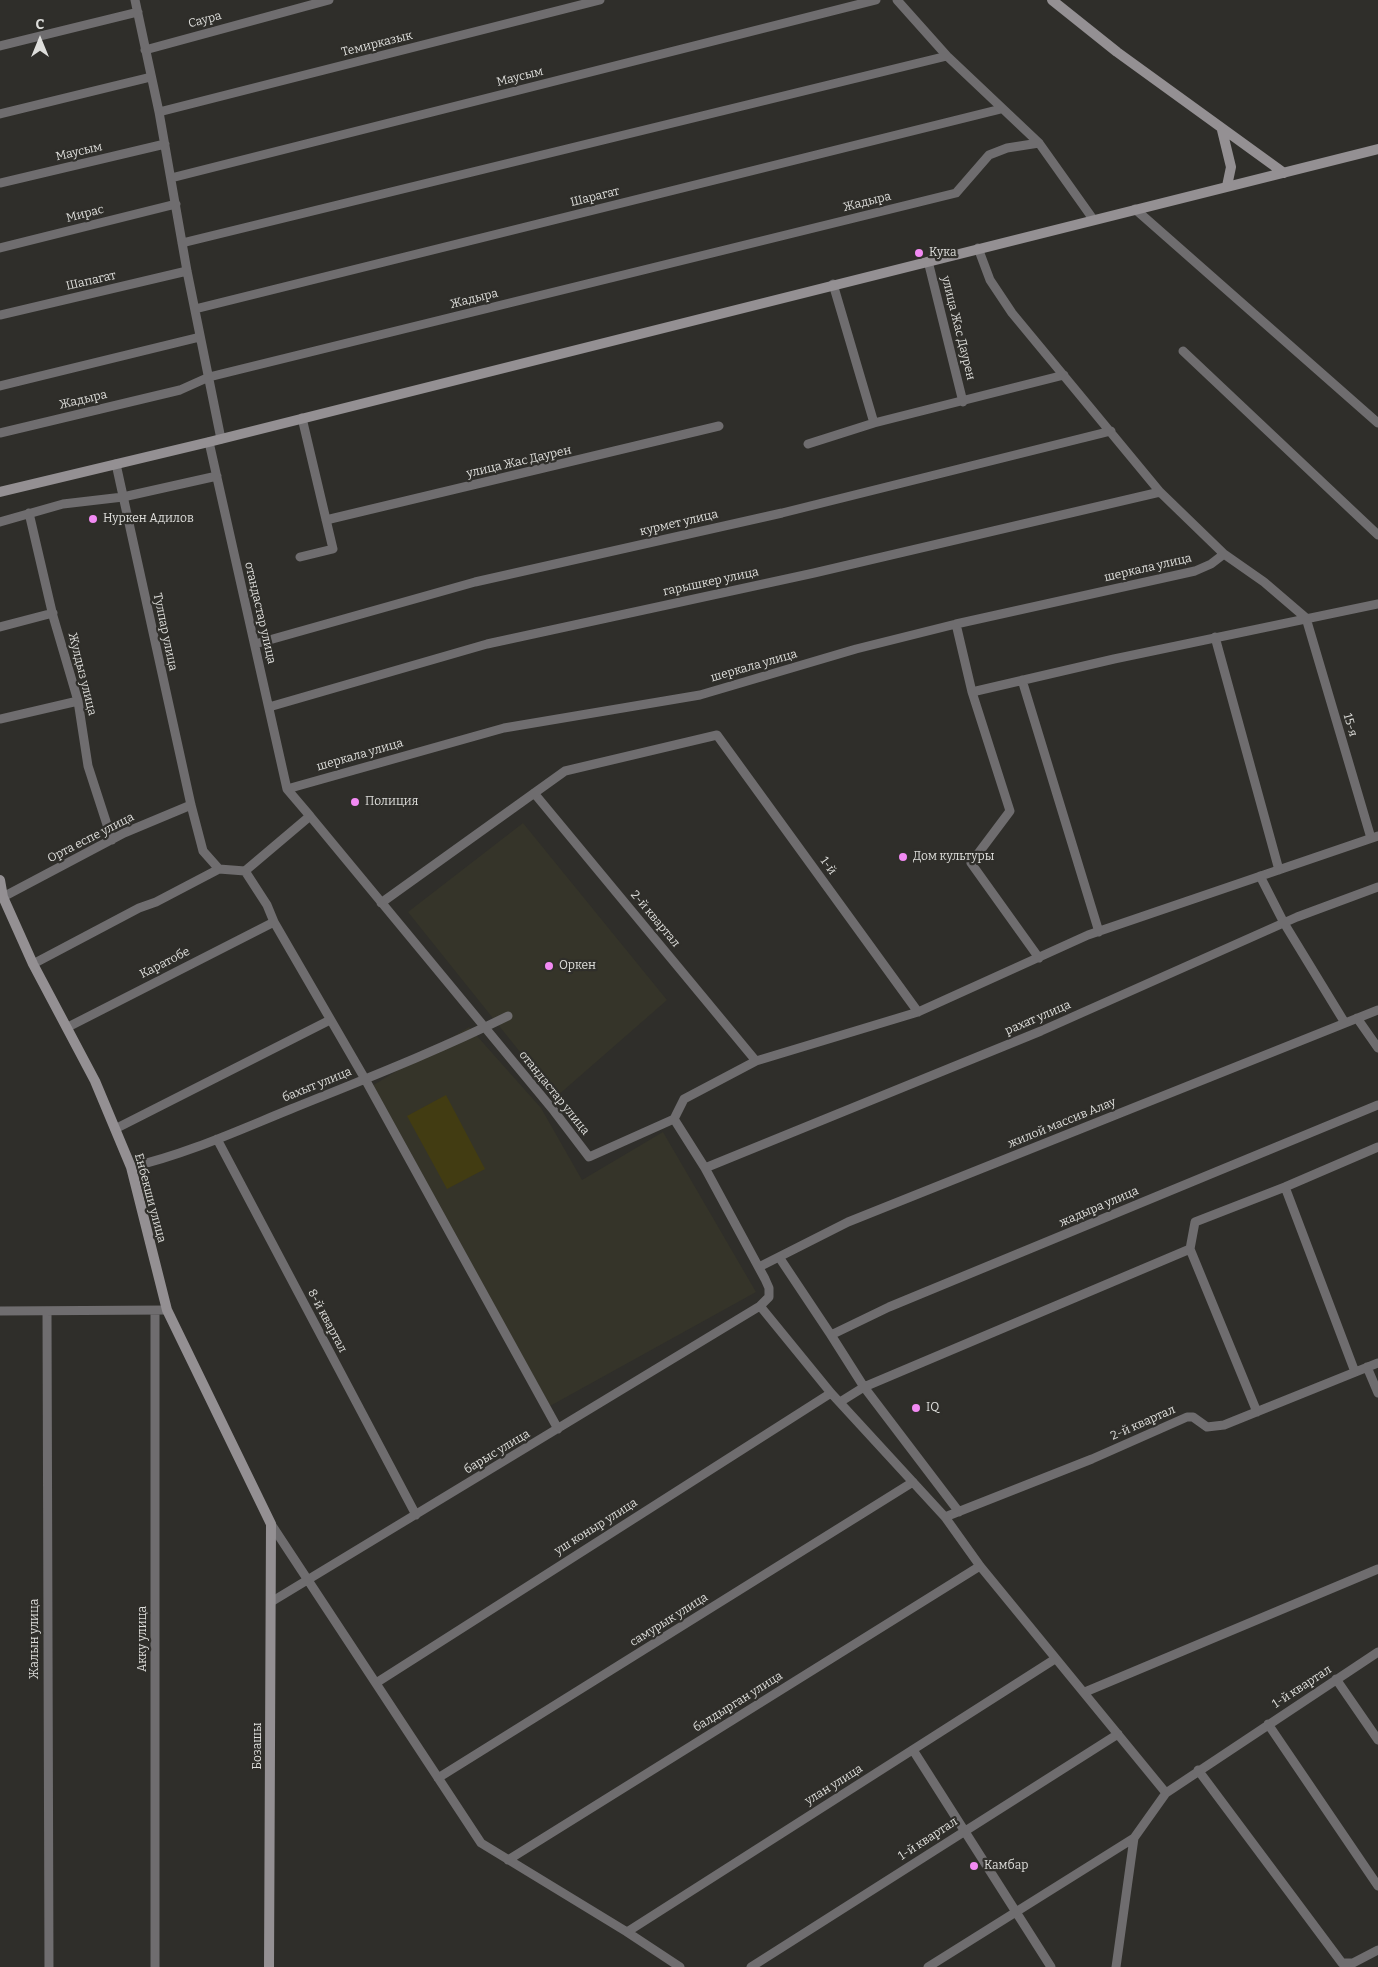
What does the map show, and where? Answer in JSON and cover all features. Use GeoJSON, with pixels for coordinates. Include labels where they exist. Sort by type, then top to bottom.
{"type":"FeatureCollection","features":[{"type":"Feature","properties":{"kind":"main road"},"geometry":{"type":"LineString","coordinates":[[1052,0],[1222,129],[1284,173]]}},
{"type":"Feature","properties":{"kind":"main road"},"geometry":{"type":"LineString","coordinates":[[1222,129],[1231,167],[1227,186]]}},
{"type":"Feature","properties":{"kind":"main road"},"geometry":{"type":"LineString","coordinates":[[0,492],[209,442],[833,284],[1378,149]]}},
{"type":"Feature","properties":{"kind":"main road","name":"Енбекши улица"},"geometry":{"type":"LineString","coordinates":[[0,880],[3,896],[33,964],[95,1081],[131,1167],[167,1310],[271,1524]]}},
{"type":"Feature","properties":{"kind":"main road","name":"Бозашы"},"geometry":{"type":"LineString","coordinates":[[269,1967],[271,1524]]}},
{"type":"Feature","properties":{"kind":"street"},"geometry":{"type":"LineString","coordinates":[[135,0],[160,112],[187,271],[221,438]]}},
{"type":"Feature","properties":{"kind":"street","name":"Саура"},"geometry":{"type":"LineString","coordinates":[[145,50],[329,0]]}},
{"type":"Feature","properties":{"kind":"street","name":"Темирказык"},"geometry":{"type":"LineString","coordinates":[[160,112],[600,0]]}},
{"type":"Feature","properties":{"kind":"street","name":"Маусым"},"geometry":{"type":"LineString","coordinates":[[171,178],[876,0]]}},
{"type":"Feature","properties":{"kind":"street"},"geometry":{"type":"LineString","coordinates":[[897,0],[947,56],[1039,143],[1093,219]]}},
{"type":"Feature","properties":{"kind":"street"},"geometry":{"type":"LineString","coordinates":[[0,46],[138,12]]}},
{"type":"Feature","properties":{"kind":"street"},"geometry":{"type":"LineString","coordinates":[[182,243],[947,56]]}},
{"type":"Feature","properties":{"kind":"street"},"geometry":{"type":"LineString","coordinates":[[0,114],[151,77]]}},
{"type":"Feature","properties":{"kind":"street","name":"Шарагат"},"geometry":{"type":"LineString","coordinates":[[195,309],[1001,109]]}},
{"type":"Feature","properties":{"kind":"street","name":"Жадыра"},"geometry":{"type":"LineString","coordinates":[[0,433],[180,390],[209,377],[956,193],[989,155],[1007,148],[1039,143]]}},
{"type":"Feature","properties":{"kind":"street","name":"Маусым"},"geometry":{"type":"LineString","coordinates":[[0,183],[165,144]]}},
{"type":"Feature","properties":{"kind":"street","name":"Мирас"},"geometry":{"type":"LineString","coordinates":[[0,248],[176,204]]}},
{"type":"Feature","properties":{"kind":"street"},"geometry":{"type":"LineString","coordinates":[[1135,209],[1378,423]]}},
{"type":"Feature","properties":{"kind":"street"},"geometry":{"type":"LineString","coordinates":[[978,248],[990,280],[1012,313],[1160,492],[1224,554],[1264,582],[1306,618]]}},
{"type":"Feature","properties":{"kind":"street","name":"улица Жас Даурен"},"geometry":{"type":"LineString","coordinates":[[928,261],[963,402]]}},
{"type":"Feature","properties":{"kind":"street","name":"Шапагат"},"geometry":{"type":"LineString","coordinates":[[0,316],[187,271]]}},
{"type":"Feature","properties":{"kind":"street"},"geometry":{"type":"LineString","coordinates":[[833,284],[874,423]]}},
{"type":"Feature","properties":{"kind":"street"},"geometry":{"type":"LineString","coordinates":[[0,386],[200,337]]}},
{"type":"Feature","properties":{"kind":"street"},"geometry":{"type":"LineString","coordinates":[[1183,351],[1378,535]]}},
{"type":"Feature","properties":{"kind":"street"},"geometry":{"type":"LineString","coordinates":[[808,444],[874,423],[1064,375]]}},
{"type":"Feature","properties":{"kind":"street"},"geometry":{"type":"LineString","coordinates":[[300,558],[333,549],[302,418]]}},
{"type":"Feature","properties":{"kind":"street","name":"улица Жас Даурен"},"geometry":{"type":"LineString","coordinates":[[326,520],[719,426]]}},
{"type":"Feature","properties":{"kind":"street","name":"курмет улица"},"geometry":{"type":"LineString","coordinates":[[255,644],[475,582],[782,512],[1111,431]]}},
{"type":"Feature","properties":{"kind":"street","name":"отандастар улица"},"geometry":{"type":"LineString","coordinates":[[209,442],[287,789],[589,1157],[674,1118]]}},
{"type":"Feature","properties":{"kind":"street","name":"Тулпар улица"},"geometry":{"type":"LineString","coordinates":[[116,464],[191,805],[203,851],[219,869]]}},
{"type":"Feature","properties":{"kind":"street"},"geometry":{"type":"LineString","coordinates":[[0,522],[63,504],[123,496],[217,476]]}},
{"type":"Feature","properties":{"kind":"street","name":"гарышкер улица"},"geometry":{"type":"LineString","coordinates":[[269,707],[487,644],[814,573],[1160,492]]}},
{"type":"Feature","properties":{"kind":"street","name":"Жулдыз улица"},"geometry":{"type":"LineString","coordinates":[[29,513],[53,613],[78,701],[88,766],[112,840]]}},
{"type":"Feature","properties":{"kind":"street","name":"шеркала улица"},"geometry":{"type":"LineString","coordinates":[[287,789],[504,728],[700,695],[856,649],[956,624],[1194,571],[1211,564],[1224,554]]}},
{"type":"Feature","properties":{"kind":"street"},"geometry":{"type":"LineString","coordinates":[[972,692],[1306,618],[1378,604]]}},
{"type":"Feature","properties":{"kind":"street"},"geometry":{"type":"LineString","coordinates":[[0,627],[53,613]]}},
{"type":"Feature","properties":{"kind":"street","name":"15-я"},"geometry":{"type":"LineString","coordinates":[[1306,618],[1374,837]]}},
{"type":"Feature","properties":{"kind":"street"},"geometry":{"type":"LineString","coordinates":[[956,624],[972,692],[1010,811],[971,862],[1039,958]]}},
{"type":"Feature","properties":{"kind":"street"},"geometry":{"type":"LineString","coordinates":[[1215,638],[1279,870]]}},
{"type":"Feature","properties":{"kind":"street"},"geometry":{"type":"LineString","coordinates":[[1022,680],[1099,932]]}},
{"type":"Feature","properties":{"kind":"street"},"geometry":{"type":"LineString","coordinates":[[0,719],[78,701]]}},
{"type":"Feature","properties":{"kind":"street","name":"1-й"},"geometry":{"type":"LineString","coordinates":[[534,793],[565,771],[717,735],[918,1012]]}},
{"type":"Feature","properties":{"kind":"street"},"geometry":{"type":"LineString","coordinates":[[381,903],[534,793]]}},
{"type":"Feature","properties":{"kind":"street","name":"2-й квартал"},"geometry":{"type":"LineString","coordinates":[[534,793],[756,1061]]}},
{"type":"Feature","properties":{"kind":"street","name":"Орта еспе улица"},"geometry":{"type":"LineString","coordinates":[[3,896],[112,840],[191,805]]}},
{"type":"Feature","properties":{"kind":"street"},"geometry":{"type":"LineString","coordinates":[[33,964],[139,908],[156,902],[219,869],[244,871],[310,816]]}},
{"type":"Feature","properties":{"kind":"street"},"geometry":{"type":"LineString","coordinates":[[1166,1793],[980,1566],[945,1517],[830,1393],[760,1306],[769,1297],[769,1288],[705,1168],[674,1118],[684,1099],[756,1061],[918,1012],[1099,932],[1374,837]]}},
{"type":"Feature","properties":{"kind":"street"},"geometry":{"type":"LineString","coordinates":[[244,871],[267,905],[274,922],[365,1079],[558,1430]]}},
{"type":"Feature","properties":{"kind":"street"},"geometry":{"type":"LineString","coordinates":[[1260,876],[1284,922],[1345,1023]]}},
{"type":"Feature","properties":{"kind":"street","name":"рахат улица"},"geometry":{"type":"LineString","coordinates":[[705,1168],[1041,1031],[1284,922],[1378,886]]}},
{"type":"Feature","properties":{"kind":"street","name":"Каратобе"},"geometry":{"type":"LineString","coordinates":[[68,1027],[274,922]]}},
{"type":"Feature","properties":{"kind":"street","name":"жилой массив Алау"},"geometry":{"type":"LineString","coordinates":[[759,1267],[848,1222],[1378,1010]]}},
{"type":"Feature","properties":{"kind":"street","name":"бахыт улица"},"geometry":{"type":"LineString","coordinates":[[131,1167],[167,1159],[217,1139],[443,1048],[508,1016]]}},
{"type":"Feature","properties":{"kind":"street"},"geometry":{"type":"LineString","coordinates":[[1358,1018],[1378,1048]]}},
{"type":"Feature","properties":{"kind":"street"},"geometry":{"type":"LineString","coordinates":[[115,1129],[330,1020]]}},
{"type":"Feature","properties":{"kind":"street","name":"жадыра улица"},"geometry":{"type":"LineString","coordinates":[[831,1335],[889,1307],[1378,1105]]}},
{"type":"Feature","properties":{"kind":"street","name":"8-й квартал"},"geometry":{"type":"LineString","coordinates":[[217,1139],[416,1515]]}},
{"type":"Feature","properties":{"kind":"street"},"geometry":{"type":"LineString","coordinates":[[1257,1412],[1190,1249],[1194,1222],[1285,1187],[1378,1147]]}},
{"type":"Feature","properties":{"kind":"street"},"geometry":{"type":"LineString","coordinates":[[1285,1187],[1355,1372]]}},
{"type":"Feature","properties":{"kind":"street"},"geometry":{"type":"LineString","coordinates":[[840,1402],[864,1387],[1190,1249]]}},
{"type":"Feature","properties":{"kind":"street"},"geometry":{"type":"LineString","coordinates":[[779,1258],[864,1387],[959,1512]]}},
{"type":"Feature","properties":{"kind":"street","name":"барыс улица"},"geometry":{"type":"LineString","coordinates":[[271,1602],[760,1306]]}},
{"type":"Feature","properties":{"kind":"street"},"geometry":{"type":"LineString","coordinates":[[0,1311],[167,1310]]}},
{"type":"Feature","properties":{"kind":"street","name":"Жалын улица"},"geometry":{"type":"LineString","coordinates":[[47,1311],[49,1967]]}},
{"type":"Feature","properties":{"kind":"street","name":"Акку улица"},"geometry":{"type":"LineString","coordinates":[[155,1311],[155,1967]]}},
{"type":"Feature","properties":{"kind":"street","name":"2-й квартал"},"geometry":{"type":"LineString","coordinates":[[945,1517],[1092,1459],[1187,1417],[1193,1418],[1207,1427],[1212,1427],[1257,1412],[1378,1363]]}},
{"type":"Feature","properties":{"kind":"street"},"geometry":{"type":"LineString","coordinates":[[1366,1367],[1378,1393]]}},
{"type":"Feature","properties":{"kind":"street","name":"уш коныр улица"},"geometry":{"type":"LineString","coordinates":[[376,1683],[830,1393]]}},
{"type":"Feature","properties":{"kind":"street","name":"самурык улица"},"geometry":{"type":"LineString","coordinates":[[438,1778],[913,1482]]}},
{"type":"Feature","properties":{"kind":"street"},"geometry":{"type":"LineString","coordinates":[[271,1524],[481,1843],[627,1932],[680,1967]]}},
{"type":"Feature","properties":{"kind":"street","name":"балдырган улица"},"geometry":{"type":"LineString","coordinates":[[508,1860],[980,1566]]}},
{"type":"Feature","properties":{"kind":"street"},"geometry":{"type":"LineString","coordinates":[[1085,1692],[1378,1569]]}},
{"type":"Feature","properties":{"kind":"street","name":"1-й квартал"},"geometry":{"type":"LineString","coordinates":[[1134,1838],[1166,1793],[1378,1652]]}},
{"type":"Feature","properties":{"kind":"street","name":"улан улица"},"geometry":{"type":"LineString","coordinates":[[627,1932],[1055,1659]]}},
{"type":"Feature","properties":{"kind":"street"},"geometry":{"type":"LineString","coordinates":[[1336,1679],[1378,1740]]}},
{"type":"Feature","properties":{"kind":"street"},"geometry":{"type":"LineString","coordinates":[[1268,1724],[1378,1886]]}},
{"type":"Feature","properties":{"kind":"street","name":"1-й квартал"},"geometry":{"type":"LineString","coordinates":[[752,1967],[1118,1734]]}},
{"type":"Feature","properties":{"kind":"street"},"geometry":{"type":"LineString","coordinates":[[913,1750],[1051,1967]]}},
{"type":"Feature","properties":{"kind":"street"},"geometry":{"type":"LineString","coordinates":[[1198,1770],[1340,1965],[1353,1963],[1378,1950]]}},
{"type":"Feature","properties":{"kind":"street"},"geometry":{"type":"LineString","coordinates":[[928,1967],[1016,1910],[1134,1838]]}},
{"type":"Feature","properties":{"kind":"street"},"geometry":{"type":"LineString","coordinates":[[1116,1967],[1134,1838]]}},
{"type":"Feature","properties":{"kind":"shaded area"},"geometry":{"type":"Polygon","coordinates":[[[523,823],[667,1000],[556,1097],[408,912],[523,823]]]}},
{"type":"Feature","properties":{"kind":"shaded area"},"geometry":{"type":"Polygon","coordinates":[[[469,1027],[541,1108],[582,1180],[663,1132],[756,1292],[550,1406],[372,1086],[469,1027]]]}},
{"type":"Feature","properties":{"kind":"shaded area"},"geometry":{"type":"Polygon","coordinates":[[[446,1095],[485,1169],[447,1189],[407,1116],[446,1095]]]}},
{"type":"Feature","properties":{"kind":"place","name":"Кука"},"geometry":{"type":"Point","coordinates":[919,253]}},
{"type":"Feature","properties":{"kind":"place","name":"Нуркен Адилов"},"geometry":{"type":"Point","coordinates":[93,519]}},
{"type":"Feature","properties":{"kind":"place","name":"Полиция"},"geometry":{"type":"Point","coordinates":[355,802]}},
{"type":"Feature","properties":{"kind":"place","name":"Дом культуры"},"geometry":{"type":"Point","coordinates":[903,857]}},
{"type":"Feature","properties":{"kind":"place","name":"Оркен"},"geometry":{"type":"Point","coordinates":[549,966]}},
{"type":"Feature","properties":{"kind":"place","name":"IQ"},"geometry":{"type":"Point","coordinates":[916,1408]}},
{"type":"Feature","properties":{"kind":"place","name":"Камбар"},"geometry":{"type":"Point","coordinates":[974,1866]}}]}
